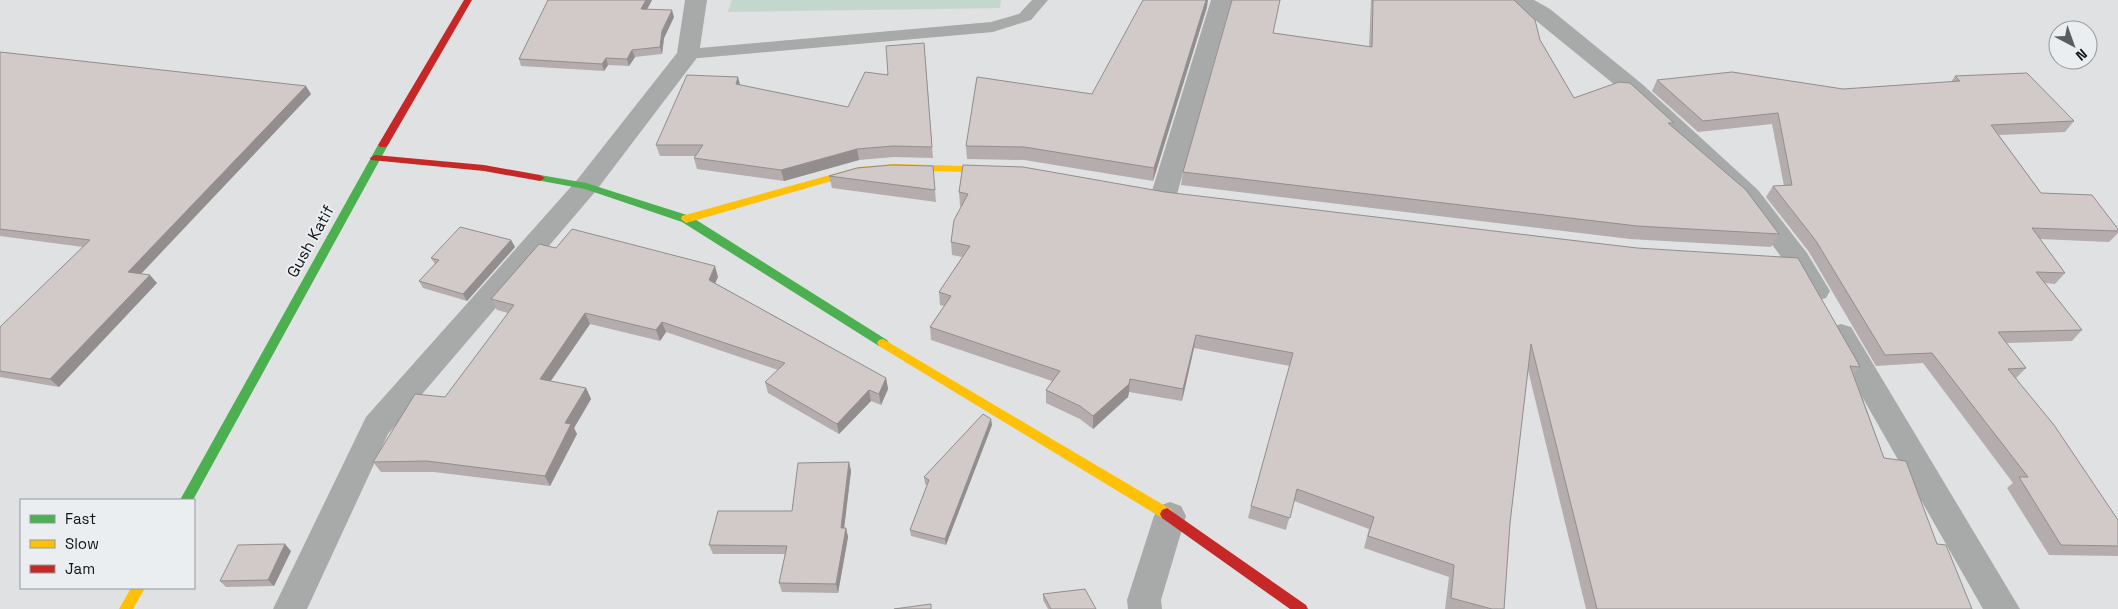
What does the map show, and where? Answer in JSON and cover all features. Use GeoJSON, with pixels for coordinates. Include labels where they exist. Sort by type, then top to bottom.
{"type":"FeatureCollection","features":[{"type":"Feature","properties":{"kind":"street","name":"Gush Katif"},"geometry":{"type":"LineString","coordinates":[[187,499],[375,158],[468,0]]}},
{"type":"Feature","properties":{"kind":"street"},"geometry":{"type":"LineString","coordinates":[[290,609],[377,426],[586,186],[688,54],[696,0]]}},
{"type":"Feature","properties":{"kind":"street"},"geometry":{"type":"LineString","coordinates":[[1164,194],[1218,0]]}},
{"type":"Feature","properties":{"kind":"street"},"geometry":{"type":"LineString","coordinates":[[1519,0],[1542,14],[1634,89],[1749,196],[2003,609]]}},
{"type":"Feature","properties":{"kind":"street"},"geometry":{"type":"LineString","coordinates":[[375,158],[484,168],[586,186],[686,219],[852,324],[1170,516],[1301,609]]}},
{"type":"Feature","properties":{"kind":"street"},"geometry":{"type":"LineString","coordinates":[[686,219],[859,170],[894,167],[1014,170]]}},
{"type":"Feature","properties":{"kind":"street"},"geometry":{"type":"LineString","coordinates":[[1144,609],[1144,600],[1170,516]]}},
{"type":"Feature","properties":{"kind":"street"},"geometry":{"type":"LineString","coordinates":[[126,609],[137,589]]}},
{"type":"Feature","properties":{"kind":"lane"},"geometry":{"type":"LineString","coordinates":[[688,54],[994,27],[1025,17],[1040,0]]}},
{"type":"Feature","properties":{"kind":"green space"},"geometry":{"type":"Polygon","coordinates":[[[732,0],[1001,0],[1000,8],[728,12],[732,0]]]}},
{"type":"Feature","properties":{"kind":"building"},"geometry":{"type":"Polygon","coordinates":[[[548,0],[646,0],[641,9],[672,10],[662,31],[660,47],[632,50],[627,59],[606,58],[602,64],[519,59],[548,0]]]}},
{"type":"Feature","properties":{"kind":"building"},"geometry":{"type":"Polygon","coordinates":[[[1143,0],[1206,0],[1154,168],[1024,147],[966,146],[977,77],[1092,94],[1143,0]]]}},
{"type":"Feature","properties":{"kind":"building"},"geometry":{"type":"Polygon","coordinates":[[[1232,0],[1280,0],[1273,33],[1372,47],[1373,0],[1514,0],[1535,20],[1540,40],[1574,98],[1619,82],[1630,83],[1674,123],[1668,123],[1746,190],[1779,234],[1637,226],[1183,172],[1232,0]]]}},
{"type":"Feature","properties":{"kind":"building"},"geometry":{"type":"Polygon","coordinates":[[[924,43],[932,147],[893,146],[857,149],[781,170],[694,158],[703,145],[656,145],[687,75],[738,77],[736,84],[848,107],[865,72],[888,75],[886,46],[924,43]]]}},
{"type":"Feature","properties":{"kind":"building"},"geometry":{"type":"Polygon","coordinates":[[[0,52],[306,86],[128,272],[150,275],[50,379],[0,371],[0,327],[90,240],[0,229],[0,52]]]}},
{"type":"Feature","properties":{"kind":"building"},"geometry":{"type":"Polygon","coordinates":[[[1732,72],[1843,89],[1960,81],[1955,76],[2027,73],[2074,121],[1991,125],[2041,193],[2092,195],[2118,231],[2032,228],[2065,273],[2036,272],[2082,330],[1998,332],[2026,368],[2008,369],[2054,425],[2118,520],[2118,546],[2061,545],[2019,477],[2028,477],[1932,353],[1885,355],[1816,241],[1773,186],[1792,185],[1778,113],[1703,121],[1657,80],[1732,72]]]}},
{"type":"Feature","properties":{"kind":"building"},"geometry":{"type":"Polygon","coordinates":[[[892,165],[933,166],[935,190],[829,176],[857,168],[892,165]]]}},
{"type":"Feature","properties":{"kind":"building"},"geometry":{"type":"Polygon","coordinates":[[[963,165],[1023,167],[1165,192],[1637,248],[1798,258],[1860,367],[1850,366],[1884,458],[1906,461],[1937,544],[1946,545],[1972,609],[1597,609],[1531,344],[1510,523],[1504,609],[1492,609],[1451,598],[1454,565],[1368,536],[1374,517],[1297,489],[1290,518],[1251,506],[1293,353],[1196,335],[1183,389],[1130,379],[1129,384],[1093,416],[1080,406],[1046,390],[1060,371],[930,327],[951,296],[939,292],[970,246],[951,242],[954,220],[968,194],[959,192],[963,165]]]}},
{"type":"Feature","properties":{"kind":"building"},"geometry":{"type":"Polygon","coordinates":[[[460,227],[511,240],[463,294],[419,281],[439,260],[431,258],[460,227]]]}},
{"type":"Feature","properties":{"kind":"building"},"geometry":{"type":"Polygon","coordinates":[[[572,229],[715,266],[709,280],[886,378],[879,394],[869,390],[837,424],[765,382],[785,363],[662,322],[656,330],[585,313],[540,379],[586,388],[565,423],[571,424],[545,476],[427,461],[373,462],[415,394],[445,397],[514,305],[491,299],[539,244],[556,248],[572,229]]]}},
{"type":"Feature","properties":{"kind":"building"},"geometry":{"type":"Polygon","coordinates":[[[983,414],[991,419],[945,539],[910,530],[929,480],[924,477],[983,414]]]}},
{"type":"Feature","properties":{"kind":"building"},"geometry":{"type":"Polygon","coordinates":[[[849,462],[841,528],[846,528],[836,584],[779,583],[787,546],[709,545],[718,511],[792,511],[798,463],[849,462]]]}},
{"type":"Feature","properties":{"kind":"building"},"geometry":{"type":"Polygon","coordinates":[[[285,544],[268,580],[220,581],[238,545],[285,544]]]}},
{"type":"Feature","properties":{"kind":"building"},"geometry":{"type":"Polygon","coordinates":[[[1085,589],[1096,609],[1051,609],[1043,594],[1085,589]]]}},
{"type":"Feature","properties":{"kind":"building"},"geometry":{"type":"Polygon","coordinates":[[[931,604],[931,609],[894,609],[931,604]]]}},
{"type":"Feature","properties":{"kind":"traffic: fast"},"geometry":{"type":"LineString","coordinates":[[187,499],[383,145]]}},
{"type":"Feature","properties":{"kind":"traffic: fast"},"geometry":{"type":"LineString","coordinates":[[540,178],[586,186],[686,219],[883,343]]}},
{"type":"Feature","properties":{"kind":"traffic: slow"},"geometry":{"type":"LineString","coordinates":[[686,219],[859,170],[894,167],[999,170]]}},
{"type":"Feature","properties":{"kind":"traffic: slow"},"geometry":{"type":"LineString","coordinates":[[883,343],[1167,514]]}},
{"type":"Feature","properties":{"kind":"traffic: slow"},"geometry":{"type":"LineString","coordinates":[[126,609],[137,589]]}},
{"type":"Feature","properties":{"kind":"traffic: jam"},"geometry":{"type":"LineString","coordinates":[[383,145],[468,0]]}},
{"type":"Feature","properties":{"kind":"traffic: jam"},"geometry":{"type":"LineString","coordinates":[[375,158],[484,168],[540,178]]}},
{"type":"Feature","properties":{"kind":"traffic: jam"},"geometry":{"type":"LineString","coordinates":[[1167,514],[1301,609]]}}]}
